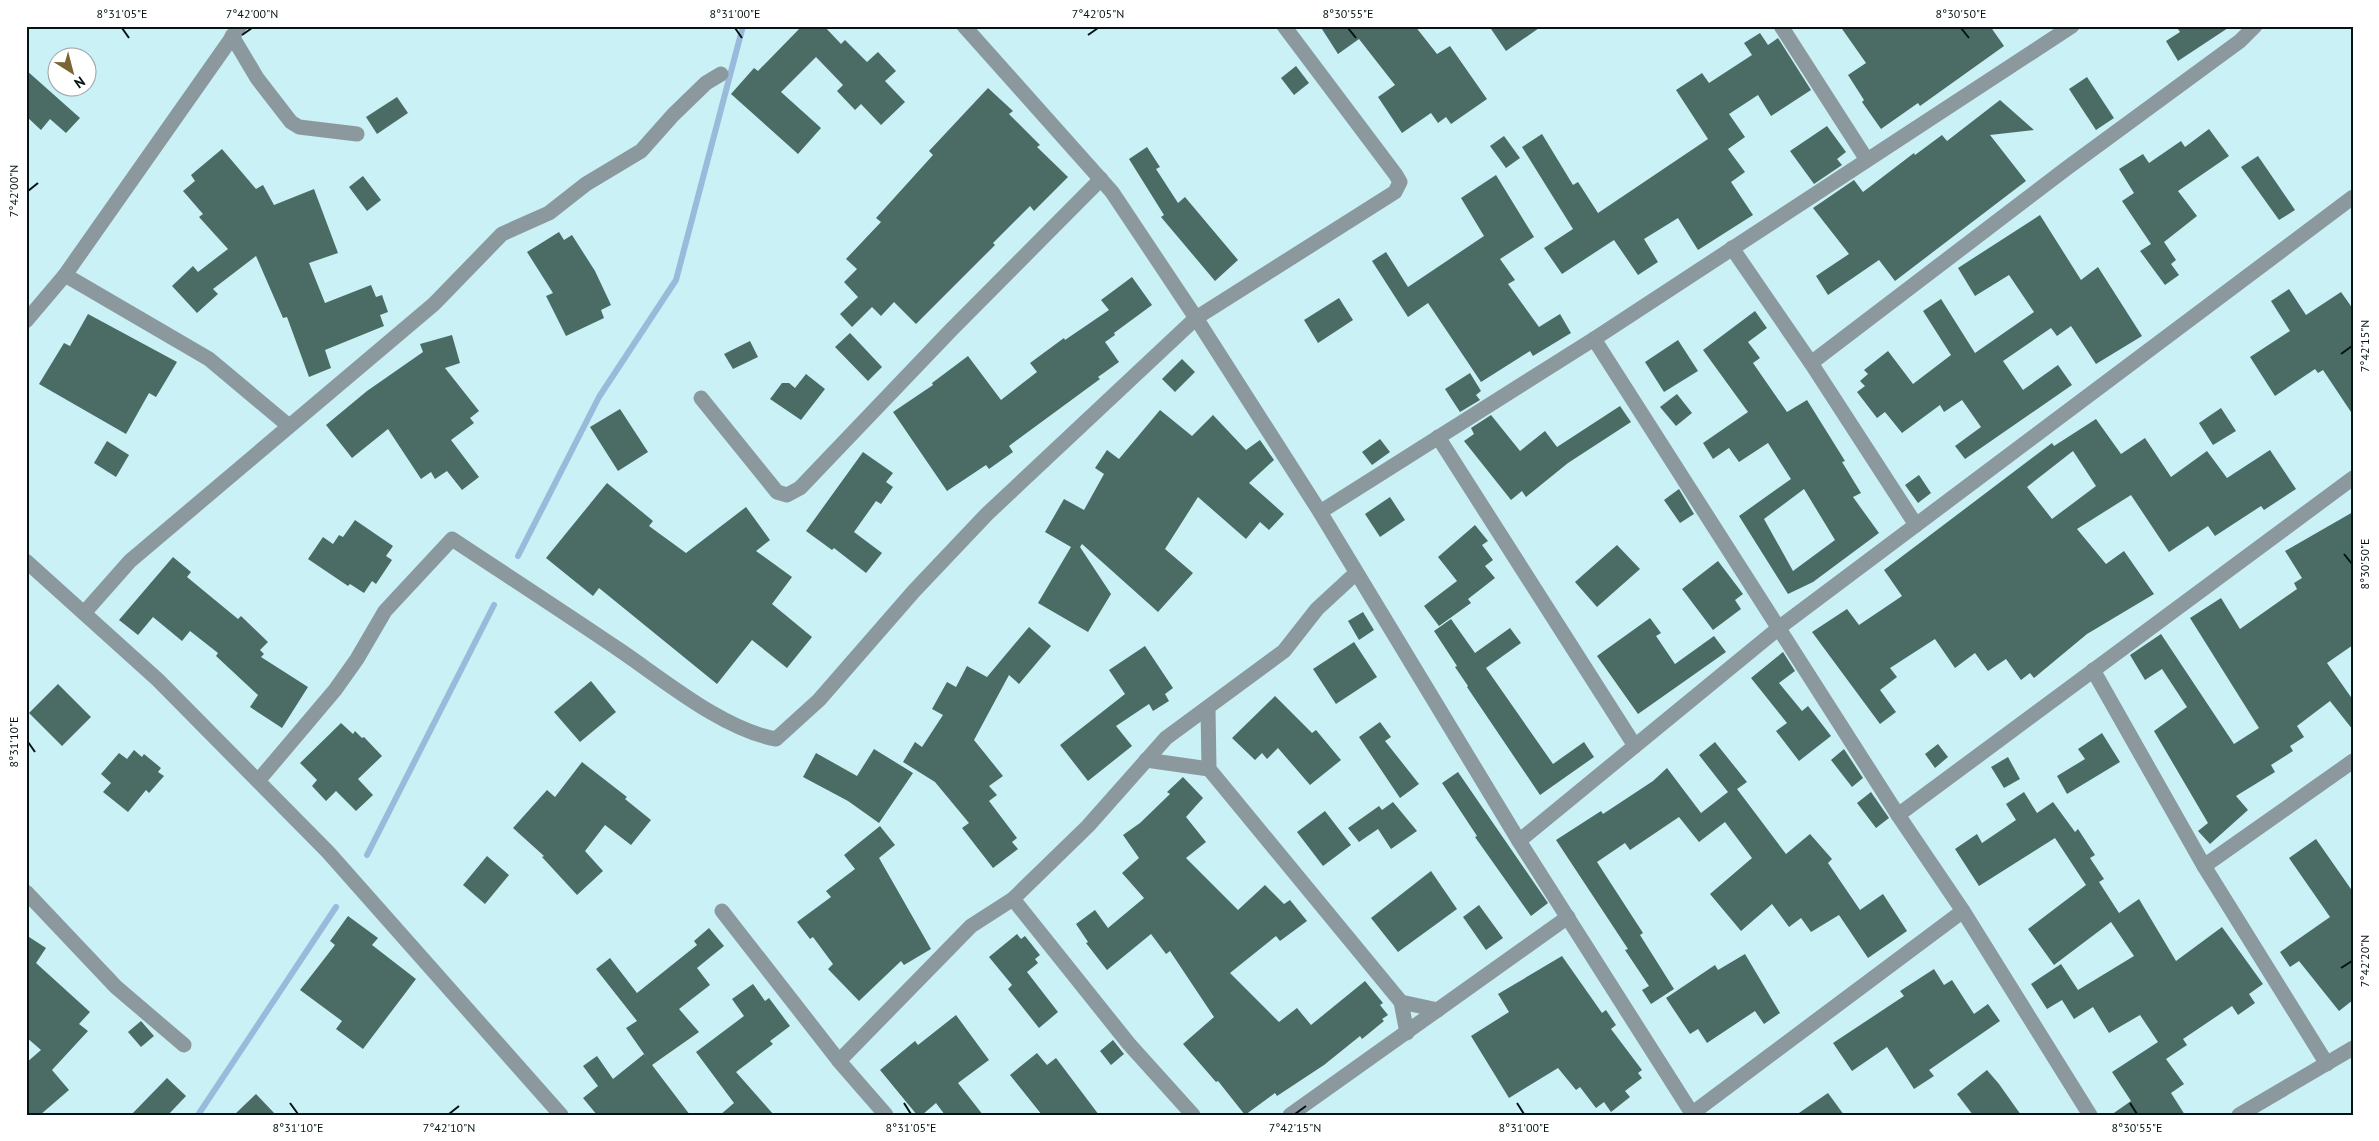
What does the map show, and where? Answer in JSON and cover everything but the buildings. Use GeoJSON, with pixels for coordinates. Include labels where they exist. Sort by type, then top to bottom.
{"type":"FeatureCollection","features":[{"type":"Feature","properties":{"kind":"street"},"geometry":{"type":"LineString","coordinates":[[964,26],[1112,192],[1196,318],[1320,512],[1519,841],[1692,1114],[1963,912]]}},
{"type":"Feature","properties":{"kind":"street"},"geometry":{"type":"LineString","coordinates":[[258,781],[357,660],[385,611],[452,539],[696,702],[757,736],[776,739],[819,700],[914,591],[987,514],[1196,318],[1396,192],[1400,182],[1396,175],[1284,26]]}},
{"type":"Feature","properties":{"kind":"street"},"geometry":{"type":"LineString","coordinates":[[1781,26],[1867,160]]}},
{"type":"Feature","properties":{"kind":"street"},"geometry":{"type":"LineString","coordinates":[[1320,512],[1594,339],[1867,160],[2056,30],[2072,26]]}},
{"type":"Feature","properties":{"kind":"street"},"geometry":{"type":"LineString","coordinates":[[1811,363],[2067,168],[2240,41],[2255,26]]}},
{"type":"Feature","properties":{"kind":"street"},"geometry":{"type":"LineString","coordinates":[[236,31],[257,78],[291,122],[299,127],[356,134]]}},
{"type":"Feature","properties":{"kind":"street"},"geometry":{"type":"LineString","coordinates":[[26,321],[65,275],[236,31]]}},
{"type":"Feature","properties":{"kind":"street"},"geometry":{"type":"LineString","coordinates":[[84,612],[130,561],[434,304],[502,234],[549,213],[586,184],[641,151],[706,83],[721,74]]}},
{"type":"Feature","properties":{"kind":"street"},"geometry":{"type":"LineString","coordinates":[[700,398],[777,492],[788,495],[800,488],[951,330],[1101,180]]}},
{"type":"Feature","properties":{"kind":"street"},"geometry":{"type":"LineString","coordinates":[[1519,841],[1780,627],[2353,196]]}},
{"type":"Feature","properties":{"kind":"street"},"geometry":{"type":"LineString","coordinates":[[1732,248],[1811,363],[1916,525]]}},
{"type":"Feature","properties":{"kind":"street"},"geometry":{"type":"LineString","coordinates":[[65,275],[209,360],[289,426]]}},
{"type":"Feature","properties":{"kind":"street"},"geometry":{"type":"LineString","coordinates":[[1594,339],[1780,627],[1898,815],[1963,912],[2090,1115]]}},
{"type":"Feature","properties":{"kind":"street"},"geometry":{"type":"LineString","coordinates":[[1438,437],[1635,746]]}},
{"type":"Feature","properties":{"kind":"street"},"geometry":{"type":"LineString","coordinates":[[1898,815],[2353,478]]}},
{"type":"Feature","properties":{"kind":"street"},"geometry":{"type":"LineString","coordinates":[[26,560],[158,680],[328,852],[561,1115]]}},
{"type":"Feature","properties":{"kind":"street"},"geometry":{"type":"LineString","coordinates":[[838,1061],[971,926],[1013,899],[1088,826],[1166,738],[1284,652],[1316,609],[1356,572]]}},
{"type":"Feature","properties":{"kind":"street"},"geometry":{"type":"LineString","coordinates":[[2093,670],[2204,866],[2328,1064]]}},
{"type":"Feature","properties":{"kind":"street"},"geometry":{"type":"LineString","coordinates":[[1208,708],[1209,769],[1401,1002],[1407,1033]]}},
{"type":"Feature","properties":{"kind":"street"},"geometry":{"type":"LineString","coordinates":[[1146,760],[1209,769]]}},
{"type":"Feature","properties":{"kind":"street"},"geometry":{"type":"LineString","coordinates":[[2204,866],[2353,761]]}},
{"type":"Feature","properties":{"kind":"street"},"geometry":{"type":"LineString","coordinates":[[26,892],[116,987],[184,1045]]}},
{"type":"Feature","properties":{"kind":"street"},"geometry":{"type":"LineString","coordinates":[[1013,899],[1130,1044],[1193,1115]]}},
{"type":"Feature","properties":{"kind":"street"},"geometry":{"type":"LineString","coordinates":[[722,911],[838,1061],[886,1115]]}},
{"type":"Feature","properties":{"kind":"street"},"geometry":{"type":"LineString","coordinates":[[1290,1115],[1568,917]]}},
{"type":"Feature","properties":{"kind":"street"},"geometry":{"type":"LineString","coordinates":[[1401,1002],[1438,1010]]}},
{"type":"Feature","properties":{"kind":"street"},"geometry":{"type":"LineString","coordinates":[[2240,1115],[2353,1048]]}},
{"type":"Feature","properties":{"kind":"waterway"},"geometry":{"type":"LineString","coordinates":[[518,556],[599,397],[676,280],[743,26]]}},
{"type":"Feature","properties":{"kind":"waterway"},"geometry":{"type":"LineString","coordinates":[[367,855],[494,605]]}},
{"type":"Feature","properties":{"kind":"waterway"},"geometry":{"type":"LineString","coordinates":[[198,1115],[336,907]]}}]}
